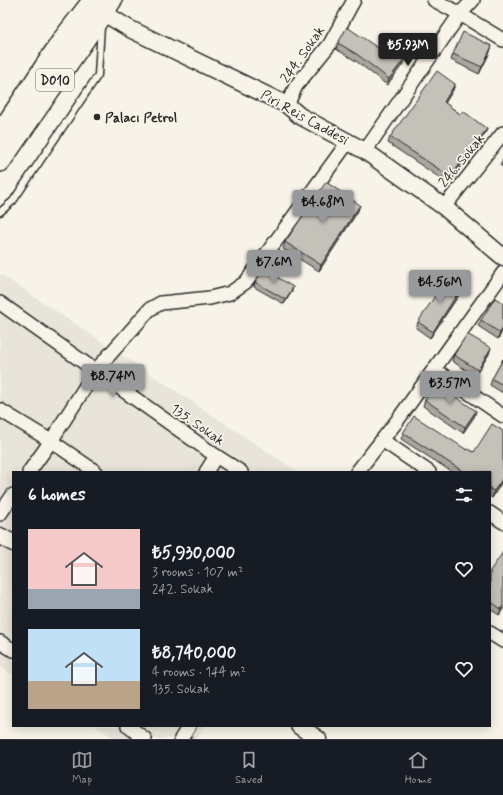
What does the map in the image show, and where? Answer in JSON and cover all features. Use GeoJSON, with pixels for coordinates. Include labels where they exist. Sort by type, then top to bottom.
{"type":"FeatureCollection","features":[{"type":"Feature","properties":{"kind":"highway","name":"D010"},"geometry":{"type":"LineString","coordinates":[[0,135],[64,39],[99,5]]}},
{"type":"Feature","properties":{"kind":"highway","name":"D010"},"geometry":{"type":"LineString","coordinates":[[0,161],[99,5]]}},
{"type":"Feature","properties":{"kind":"street","name":"244. Sokak"},"geometry":{"type":"LineString","coordinates":[[287,105],[296,86],[330,44],[354,0]]}},
{"type":"Feature","properties":{"kind":"street"},"geometry":{"type":"LineString","coordinates":[[434,0],[503,40]]}},
{"type":"Feature","properties":{"kind":"street"},"geometry":{"type":"LineString","coordinates":[[365,151],[460,14],[473,0]]}},
{"type":"Feature","properties":{"kind":"street","name":"Piri Reis Caddesi"},"geometry":{"type":"LineString","coordinates":[[99,5],[130,29],[287,105],[300,116],[365,151],[444,207],[503,257]]}},
{"type":"Feature","properties":{"kind":"street","name":"246. Sokak"},"geometry":{"type":"LineString","coordinates":[[444,207],[503,133]]}},
{"type":"Feature","properties":{"kind":"street"},"geometry":{"type":"LineString","coordinates":[[30,471],[51,441],[96,370],[150,309],[161,303],[210,298],[230,293],[246,282],[348,142]]}},
{"type":"Feature","properties":{"kind":"street"},"geometry":{"type":"LineString","coordinates":[[358,471],[503,273]]}},
{"type":"Feature","properties":{"kind":"street","name":"135. Sokak"},"geometry":{"type":"LineString","coordinates":[[0,303],[239,471]]}},
{"type":"Feature","properties":{"kind":"street"},"geometry":{"type":"LineString","coordinates":[[434,368],[503,416]]}},
{"type":"Feature","properties":{"kind":"street"},"geometry":{"type":"LineString","coordinates":[[0,410],[51,441],[95,471]]}},
{"type":"Feature","properties":{"kind":"street"},"geometry":{"type":"LineString","coordinates":[[382,440],[428,471]]}},
{"type":"Feature","properties":{"kind":"street"},"geometry":{"type":"LineString","coordinates":[[207,471],[216,456]]}},
{"type":"Feature","properties":{"kind":"street"},"geometry":{"type":"LineString","coordinates":[[0,514],[12,496]]}},
{"type":"Feature","properties":{"kind":"street"},"geometry":{"type":"LineString","coordinates":[[491,514],[503,522]]}},
{"type":"Feature","properties":{"kind":"street"},"geometry":{"type":"LineString","coordinates":[[0,536],[12,542]]}},
{"type":"Feature","properties":{"kind":"street"},"geometry":{"type":"LineString","coordinates":[[491,634],[503,641]]}},
{"type":"Feature","properties":{"kind":"street"},"geometry":{"type":"LineString","coordinates":[[0,642],[12,649]]}},
{"type":"Feature","properties":{"kind":"street"},"geometry":{"type":"LineString","coordinates":[[129,727],[145,739]]}},
{"type":"Feature","properties":{"kind":"street"},"geometry":{"type":"LineString","coordinates":[[181,739],[188,727]]}},
{"type":"Feature","properties":{"kind":"street"},"geometry":{"type":"LineString","coordinates":[[300,727],[318,739]]}},
{"type":"Feature","properties":{"kind":"lane"},"geometry":{"type":"LineString","coordinates":[[0,212],[13,201],[98,75],[99,5]]}},
{"type":"Feature","properties":{"kind":"shaded area"},"geometry":{"type":"Polygon","coordinates":[[[0,274],[296,471],[12,471],[12,674],[0,667],[0,274]]]}},
{"type":"Feature","properties":{"kind":"shaded area"},"geometry":{"type":"Polygon","coordinates":[[[97,727],[203,727],[197,739],[115,739],[97,727]]]}},
{"type":"Feature","properties":{"kind":"building"},"geometry":{"type":"Polygon","coordinates":[[[347,27],[378,48],[386,37],[408,54],[389,79],[358,55],[338,43],[347,27]]]}},
{"type":"Feature","properties":{"kind":"building"},"geometry":{"type":"Polygon","coordinates":[[[463,32],[492,46],[482,67],[453,54],[463,32]]]}},
{"type":"Feature","properties":{"kind":"building"},"geometry":{"type":"Polygon","coordinates":[[[437,71],[455,84],[444,102],[460,114],[463,111],[487,129],[476,143],[475,142],[451,177],[390,137],[437,71]]]}},
{"type":"Feature","properties":{"kind":"building"},"geometry":{"type":"Polygon","coordinates":[[[326,182],[360,205],[321,265],[285,242],[326,182]]]}},
{"type":"Feature","properties":{"kind":"building"},"geometry":{"type":"Polygon","coordinates":[[[264,269],[293,287],[286,300],[255,282],[264,269]]]}},
{"type":"Feature","properties":{"kind":"building"},"geometry":{"type":"Polygon","coordinates":[[[448,276],[463,285],[433,332],[418,322],[448,276]]]}},
{"type":"Feature","properties":{"kind":"building"},"geometry":{"type":"Polygon","coordinates":[[[495,298],[503,303],[503,328],[500,333],[481,320],[495,298]]]}},
{"type":"Feature","properties":{"kind":"building"},"geometry":{"type":"Polygon","coordinates":[[[467,334],[491,348],[478,370],[454,355],[467,334]]]}},
{"type":"Feature","properties":{"kind":"building"},"geometry":{"type":"Polygon","coordinates":[[[503,359],[503,385],[492,379],[503,359]]]}},
{"type":"Feature","properties":{"kind":"building"},"geometry":{"type":"Polygon","coordinates":[[[436,383],[476,411],[465,427],[425,400],[436,383]]]}},
{"type":"Feature","properties":{"kind":"building"},"geometry":{"type":"Polygon","coordinates":[[[414,416],[467,450],[468,449],[474,452],[492,424],[503,431],[503,478],[494,491],[491,490],[491,471],[462,471],[403,433],[414,416]]]}},
{"type":"Feature","properties":{"kind":"building"},"geometry":{"type":"Polygon","coordinates":[[[503,552],[503,606],[501,609],[491,602],[491,570],[503,552]]]}},
{"type":"Feature","properties":{"kind":"place","name":"Palacı Petrol"},"geometry":{"type":"Point","coordinates":[97,117]}}]}
